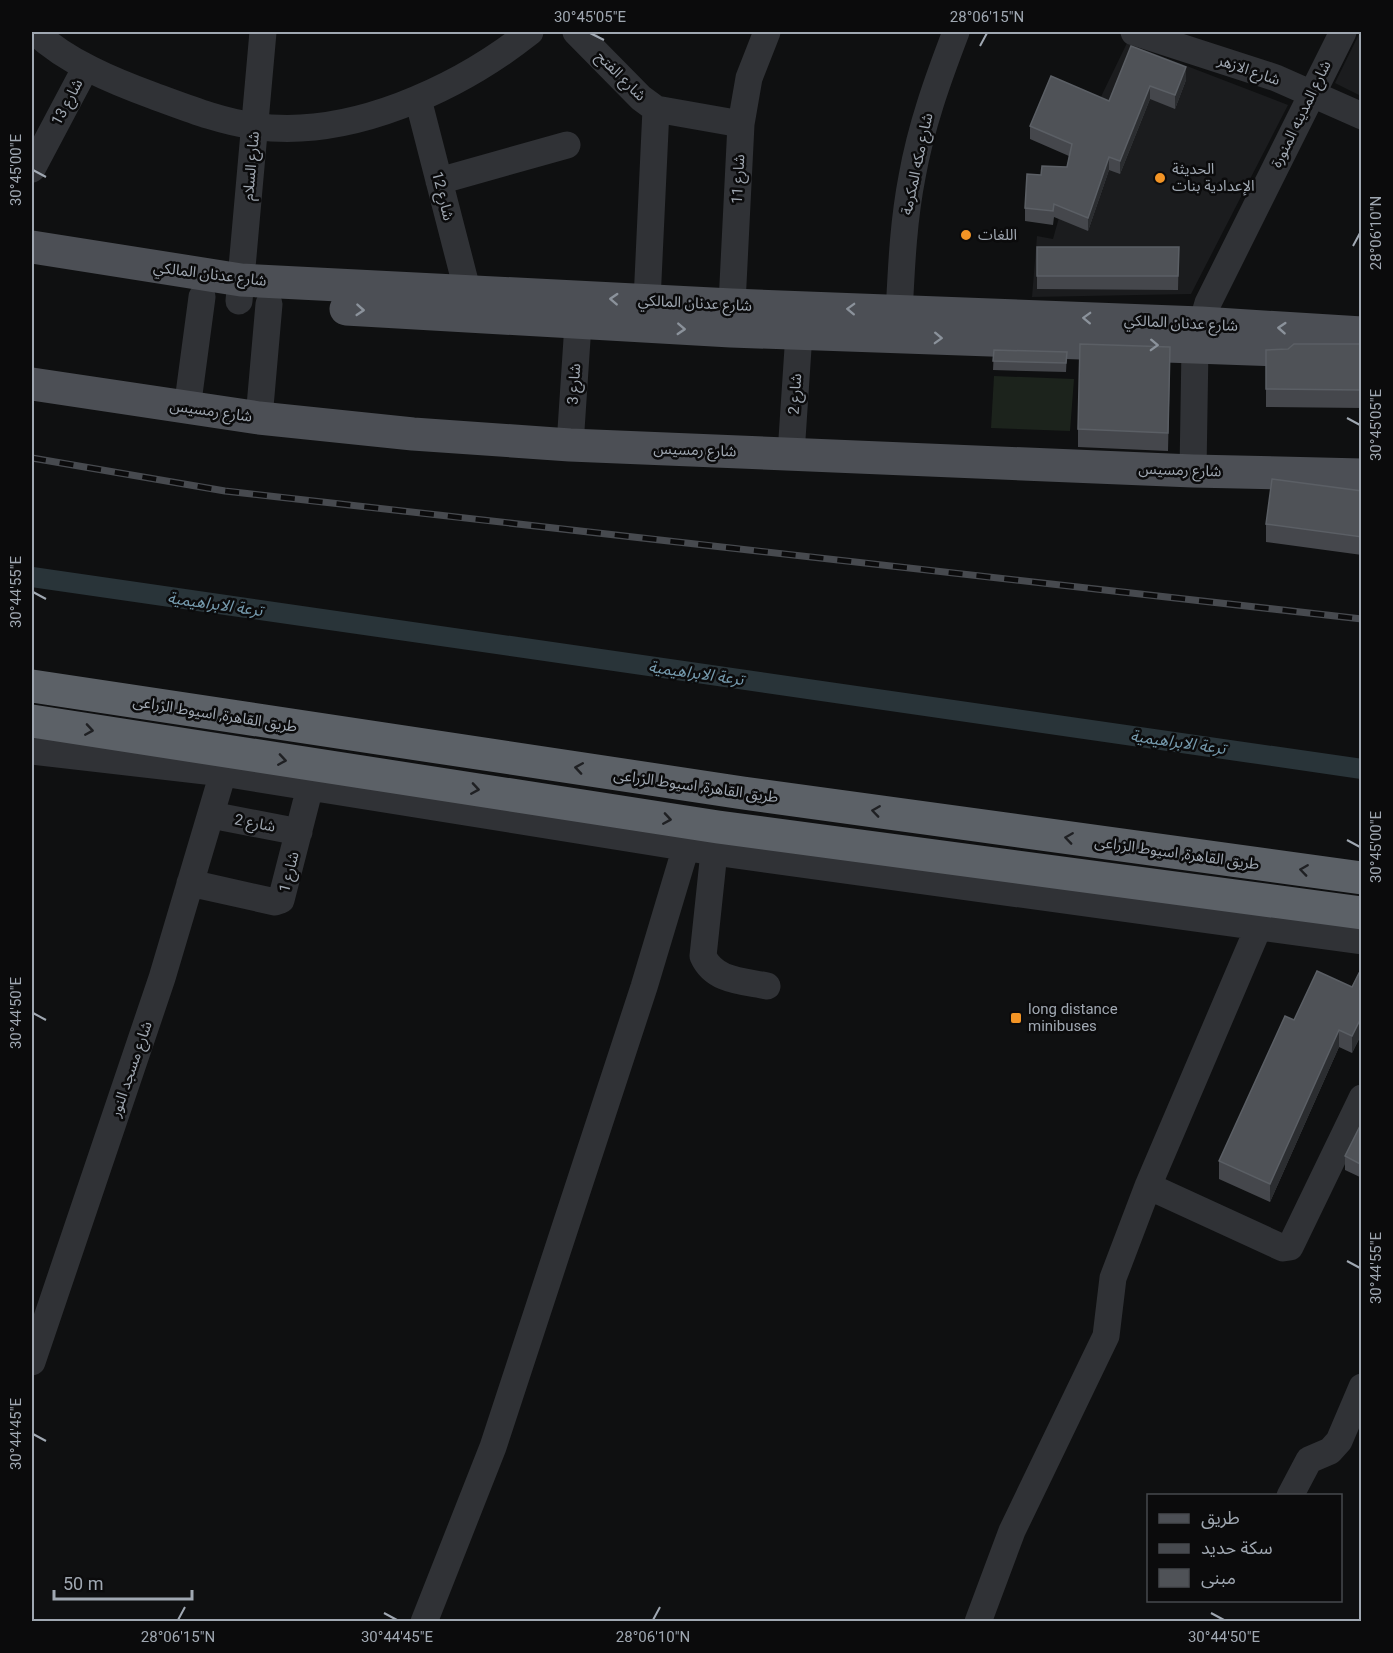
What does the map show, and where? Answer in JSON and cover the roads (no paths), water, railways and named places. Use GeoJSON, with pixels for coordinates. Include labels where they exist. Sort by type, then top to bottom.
{"type":"FeatureCollection","features":[{"type":"Feature","properties":{"kind":"highway","name":"طريق القاهرة, اسيوط الزراعى"},"geometry":{"type":"LineString","coordinates":[[32,686],[723,790],[1362,878]]}},
{"type":"Feature","properties":{"kind":"highway"},"geometry":{"type":"LineString","coordinates":[[32,721],[706,842],[1264,914],[1362,913]]}},
{"type":"Feature","properties":{"kind":"highway"},"geometry":{"type":"LineString","coordinates":[[706,842],[723,790]]}},
{"type":"Feature","properties":{"kind":"main road","name":"شارع عدنان المالكي"},"geometry":{"type":"LineString","coordinates":[[32,247],[250,295],[578,324],[731,318],[1198,335],[1362,333]]}},
{"type":"Feature","properties":{"kind":"main road","name":"شارع عدنان المالكي"},"geometry":{"type":"LineString","coordinates":[[32,269],[202,297],[468,293],[647,301],[799,333],[899,324]]}},
{"type":"Feature","properties":{"kind":"main road","name":"شارع عدنان المالكي"},"geometry":{"type":"LineString","coordinates":[[1198,335],[1362,353]]}},
{"type":"Feature","properties":{"kind":"main road","name":"شارع رمسيس"},"geometry":{"type":"LineString","coordinates":[[32,384],[259,418],[413,434],[570,445],[1193,471],[1362,475]]}},
{"type":"Feature","properties":{"kind":"street"},"geometry":{"type":"LineString","coordinates":[[35,32],[86,67],[196,111],[255,126],[286,128],[353,119],[418,99],[477,70],[530,32]]}},
{"type":"Feature","properties":{"kind":"street","name":"شارع السلام"},"geometry":{"type":"LineString","coordinates":[[259,418],[250,295],[255,126],[263,32]]}},
{"type":"Feature","properties":{"kind":"street","name":"شارع الفتح"},"geometry":{"type":"LineString","coordinates":[[576,32],[641,98],[657,110],[741,124]]}},
{"type":"Feature","properties":{"kind":"street","name":"شارع 11"},"geometry":{"type":"LineString","coordinates":[[731,318],[741,124],[749,78],[767,32]]}},
{"type":"Feature","properties":{"kind":"street","name":"شارع مكه المكرمة"},"geometry":{"type":"LineString","coordinates":[[899,324],[911,178],[929,108],[956,32]]}},
{"type":"Feature","properties":{"kind":"street","name":"شارع الازهر"},"geometry":{"type":"LineString","coordinates":[[1137,32],[1312,93],[1362,116]]}},
{"type":"Feature","properties":{"kind":"street","name":"شارع المدينه المنورة"},"geometry":{"type":"LineString","coordinates":[[1193,471],[1198,335],[1208,303],[1343,32]]}},
{"type":"Feature","properties":{"kind":"street","name":"شارع 13"},"geometry":{"type":"LineString","coordinates":[[32,166],[86,67]]}},
{"type":"Feature","properties":{"kind":"street","name":"شارع 12"},"geometry":{"type":"LineString","coordinates":[[418,99],[468,293]]}},
{"type":"Feature","properties":{"kind":"street"},"geometry":{"type":"LineString","coordinates":[[647,301],[657,110]]}},
{"type":"Feature","properties":{"kind":"street"},"geometry":{"type":"LineString","coordinates":[[439,181],[567,145]]}},
{"type":"Feature","properties":{"kind":"street"},"geometry":{"type":"LineString","coordinates":[[188,409],[202,297]]}},
{"type":"Feature","properties":{"kind":"street","name":"شارع 3"},"geometry":{"type":"LineString","coordinates":[[570,445],[578,324]]}},
{"type":"Feature","properties":{"kind":"street","name":"شارع 2"},"geometry":{"type":"LineString","coordinates":[[791,454],[799,333]]}},
{"type":"Feature","properties":{"kind":"street"},"geometry":{"type":"LineString","coordinates":[[32,751],[224,773],[706,842]]}},
{"type":"Feature","properties":{"kind":"street","name":"شارع مسجد النور"},"geometry":{"type":"LineString","coordinates":[[32,1362],[162,978],[224,773]]}},
{"type":"Feature","properties":{"kind":"street","name":"شارع 1"},"geometry":{"type":"LineString","coordinates":[[190,883],[278,902],[283,897],[310,787]]}},
{"type":"Feature","properties":{"kind":"street","name":"شارع 2"},"geometry":{"type":"LineString","coordinates":[[211,815],[299,832]]}},
{"type":"Feature","properties":{"kind":"street"},"geometry":{"type":"LineString","coordinates":[[706,842],[703,956],[716,975],[767,986]]}},
{"type":"Feature","properties":{"kind":"street"},"geometry":{"type":"LineString","coordinates":[[424,1622],[493,1447],[644,987],[706,842]]}},
{"type":"Feature","properties":{"kind":"street"},"geometry":{"type":"LineString","coordinates":[[978,1622],[1012,1531],[1106,1336],[1113,1278],[1148,1186],[1264,914],[1362,941]]}},
{"type":"Feature","properties":{"kind":"street"},"geometry":{"type":"LineString","coordinates":[[1148,1186],[1283,1248],[1290,1247],[1362,1098]]}},
{"type":"Feature","properties":{"kind":"street"},"geometry":{"type":"LineString","coordinates":[[1291,1494],[1309,1460],[1330,1451],[1339,1441],[1362,1387]]}},
{"type":"Feature","properties":{"kind":"waterway","name":"ترعة الابراهيمية"},"geometry":{"type":"LineString","coordinates":[[32,577],[1362,769]]}},
{"type":"Feature","properties":{"kind":"railway"},"geometry":{"type":"LineString","coordinates":[[32,458],[225,491],[1362,619]]}},
{"type":"Feature","properties":{"kind":"place","name":"الحديثة الإعدادية بنات"},"geometry":{"type":"Point","coordinates":[1160,178]}},
{"type":"Feature","properties":{"kind":"place","name":"اللغات"},"geometry":{"type":"Point","coordinates":[966,235]}},
{"type":"Feature","properties":{"kind":"place","name":"long distance minibuses"},"geometry":{"type":"Point","coordinates":[1016,1018]}}]}
